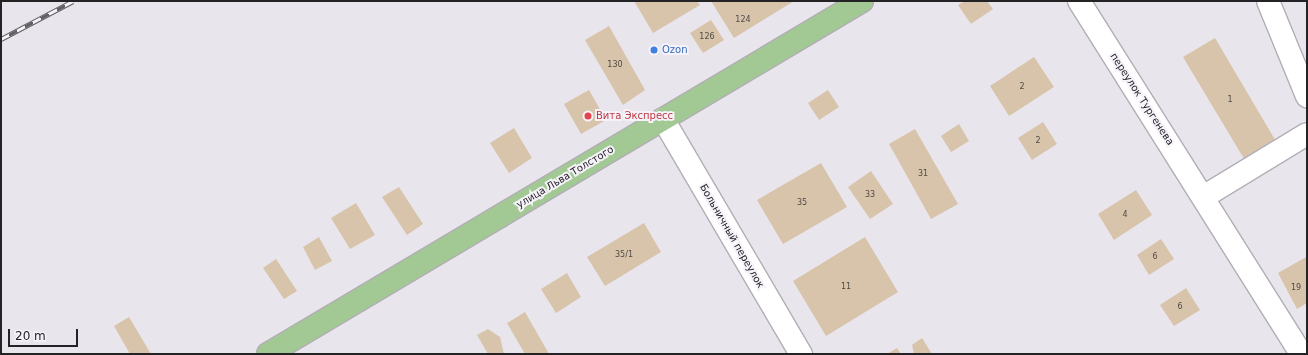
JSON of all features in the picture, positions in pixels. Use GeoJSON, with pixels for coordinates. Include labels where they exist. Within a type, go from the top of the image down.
{"type":"FeatureCollection","features":[{"type":"Feature","properties":{"kind":"main road","name":"улица Льва Толстого"},"geometry":{"type":"LineString","coordinates":[[268,354],[862,1]]}},
{"type":"Feature","properties":{"kind":"street","name":"переулок Тургенева"},"geometry":{"type":"LineString","coordinates":[[1080,1],[1302,351]]}},
{"type":"Feature","properties":{"kind":"street"},"geometry":{"type":"LineString","coordinates":[[1268,1],[1307,96]]}},
{"type":"Feature","properties":{"kind":"street","name":"Больничный переулок"},"geometry":{"type":"LineString","coordinates":[[662,119],[801,354]]}},
{"type":"Feature","properties":{"kind":"street"},"geometry":{"type":"LineString","coordinates":[[1205,196],[1307,134]]}},
{"type":"Feature","properties":{"kind":"building"},"geometry":{"type":"Polygon","coordinates":[[[634,1],[697,1],[700,5],[653,33],[634,1]]]}},
{"type":"Feature","properties":{"kind":"building"},"geometry":{"type":"Polygon","coordinates":[[[711,1],[794,1],[734,38],[711,1]]]}},
{"type":"Feature","properties":{"kind":"building"},"geometry":{"type":"Polygon","coordinates":[[[965,1],[987,1],[993,9],[971,24],[958,5],[965,1]]]}},
{"type":"Feature","properties":{"kind":"building"},"geometry":{"type":"Polygon","coordinates":[[[711,20],[724,40],[703,53],[690,33],[711,20]]]}},
{"type":"Feature","properties":{"kind":"building"},"geometry":{"type":"Polygon","coordinates":[[[609,26],[645,90],[623,105],[585,40],[609,26]]]}},
{"type":"Feature","properties":{"kind":"building"},"geometry":{"type":"Polygon","coordinates":[[[1215,38],[1277,143],[1246,162],[1183,57],[1215,38]]]}},
{"type":"Feature","properties":{"kind":"building"},"geometry":{"type":"Polygon","coordinates":[[[1034,57],[1054,87],[1009,116],[990,86],[1034,57]]]}},
{"type":"Feature","properties":{"kind":"building"},"geometry":{"type":"Polygon","coordinates":[[[589,90],[606,120],[581,134],[564,104],[589,90]]]}},
{"type":"Feature","properties":{"kind":"building"},"geometry":{"type":"Polygon","coordinates":[[[828,90],[839,107],[819,120],[808,103],[828,90]]]}},
{"type":"Feature","properties":{"kind":"building"},"geometry":{"type":"Polygon","coordinates":[[[1043,122],[1057,144],[1032,160],[1018,138],[1043,122]]]}},
{"type":"Feature","properties":{"kind":"building"},"geometry":{"type":"Polygon","coordinates":[[[959,124],[969,141],[951,152],[941,136],[959,124]]]}},
{"type":"Feature","properties":{"kind":"building"},"geometry":{"type":"Polygon","coordinates":[[[514,128],[532,158],[509,173],[490,143],[514,128]]]}},
{"type":"Feature","properties":{"kind":"building"},"geometry":{"type":"Polygon","coordinates":[[[915,129],[958,204],[931,219],[889,144],[915,129]]]}},
{"type":"Feature","properties":{"kind":"building"},"geometry":{"type":"Polygon","coordinates":[[[821,163],[847,207],[783,244],[757,200],[821,163]]]}},
{"type":"Feature","properties":{"kind":"building"},"geometry":{"type":"Polygon","coordinates":[[[871,171],[893,204],[870,219],[848,187],[871,171]]]}},
{"type":"Feature","properties":{"kind":"building"},"geometry":{"type":"Polygon","coordinates":[[[399,187],[423,224],[407,235],[382,197],[399,187]]]}},
{"type":"Feature","properties":{"kind":"building"},"geometry":{"type":"Polygon","coordinates":[[[1136,190],[1152,215],[1114,240],[1098,214],[1136,190]]]}},
{"type":"Feature","properties":{"kind":"building"},"geometry":{"type":"Polygon","coordinates":[[[356,203],[375,235],[350,249],[331,218],[356,203]]]}},
{"type":"Feature","properties":{"kind":"building"},"geometry":{"type":"Polygon","coordinates":[[[644,223],[661,252],[605,286],[587,257],[644,223]]]}},
{"type":"Feature","properties":{"kind":"building"},"geometry":{"type":"Polygon","coordinates":[[[319,237],[332,261],[315,270],[303,247],[319,237]]]}},
{"type":"Feature","properties":{"kind":"building"},"geometry":{"type":"Polygon","coordinates":[[[865,237],[898,292],[826,336],[793,281],[865,237]]]}},
{"type":"Feature","properties":{"kind":"building"},"geometry":{"type":"Polygon","coordinates":[[[1161,239],[1174,259],[1149,275],[1137,255],[1161,239]]]}},
{"type":"Feature","properties":{"kind":"building"},"geometry":{"type":"Polygon","coordinates":[[[1306,257],[1307,303],[1297,309],[1278,273],[1306,257]]]}},
{"type":"Feature","properties":{"kind":"building"},"geometry":{"type":"Polygon","coordinates":[[[276,259],[297,291],[284,299],[263,268],[276,259]]]}},
{"type":"Feature","properties":{"kind":"building"},"geometry":{"type":"Polygon","coordinates":[[[567,273],[581,297],[556,313],[541,289],[567,273]]]}},
{"type":"Feature","properties":{"kind":"building"},"geometry":{"type":"Polygon","coordinates":[[[1186,288],[1200,310],[1174,326],[1160,305],[1186,288]]]}},
{"type":"Feature","properties":{"kind":"building"},"geometry":{"type":"Polygon","coordinates":[[[525,312],[549,354],[525,354],[507,323],[525,312]]]}},
{"type":"Feature","properties":{"kind":"building"},"geometry":{"type":"Polygon","coordinates":[[[129,317],[151,354],[130,354],[114,326],[129,317]]]}},
{"type":"Feature","properties":{"kind":"building"},"geometry":{"type":"Polygon","coordinates":[[[488,329],[500,337],[504,354],[488,354],[477,335],[488,329]]]}},
{"type":"Feature","properties":{"kind":"building"},"geometry":{"type":"Polygon","coordinates":[[[922,338],[932,354],[914,354],[912,345],[922,338]]]}},
{"type":"Feature","properties":{"kind":"building"},"geometry":{"type":"Polygon","coordinates":[[[897,348],[901,354],[887,354],[897,348]]]}},
{"type":"Feature","properties":{"kind":"railway"},"geometry":{"type":"LineString","coordinates":[[1,39],[73,1]]}},
{"type":"Feature","properties":{"kind":"place","name":"Ozon"},"geometry":{"type":"Point","coordinates":[654,50]}},
{"type":"Feature","properties":{"kind":"place","name":"Вита Экспресс"},"geometry":{"type":"Point","coordinates":[588,116]}}]}
